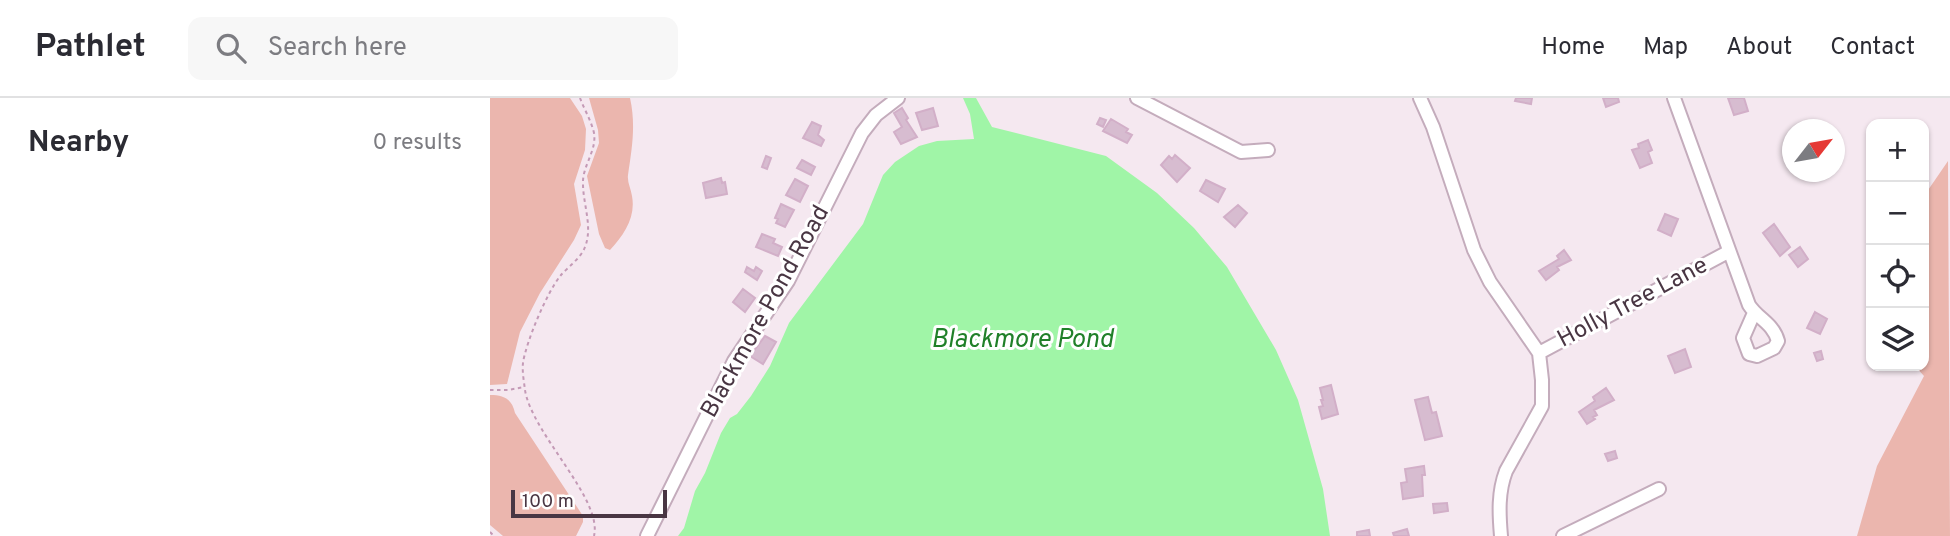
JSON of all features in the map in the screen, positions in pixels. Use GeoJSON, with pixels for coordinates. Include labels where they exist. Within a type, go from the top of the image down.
{"type":"FeatureCollection","features":[{"type":"Feature","properties":{"kind":"street","name":"Blackmore Pond Road"},"geometry":{"type":"LineString","coordinates":[[647,536],[734,361],[788,281],[862,133],[876,115],[898,98]]}},
{"type":"Feature","properties":{"kind":"street"},"geometry":{"type":"LineString","coordinates":[[1137,98],[1241,152],[1268,149]]}},
{"type":"Feature","properties":{"kind":"street"},"geometry":{"type":"LineString","coordinates":[[1420,98],[1433,127],[1474,250],[1490,282],[1539,354],[1542,406],[1502,482],[1499,507],[1501,536]]}},
{"type":"Feature","properties":{"kind":"street","name":"Holly Tree Lane"},"geometry":{"type":"LineString","coordinates":[[1674,98],[1706,182],[1728,252],[1754,313]]}},
{"type":"Feature","properties":{"kind":"street","name":"Holly Tree Lane"},"geometry":{"type":"LineString","coordinates":[[1539,354],[1728,252]]}},
{"type":"Feature","properties":{"kind":"street"},"geometry":{"type":"LineString","coordinates":[[1563,536],[1659,489]]}},
{"type":"Feature","properties":{"kind":"path"},"geometry":{"type":"LineString","coordinates":[[580,98],[594,135],[593,151],[582,182],[586,205],[585,247],[559,278],[535,327],[522,364],[525,386],[540,430],[579,487],[593,513],[594,536]]}},
{"type":"Feature","properties":{"kind":"path"},"geometry":{"type":"LineString","coordinates":[[490,390],[525,386]]}},
{"type":"Feature","properties":{"kind":"path"},"geometry":{"type":"LineString","coordinates":[[490,532],[494,536]]}},
{"type":"Feature","properties":{"kind":"shaded area"},"geometry":{"type":"Polygon","coordinates":[[[490,98],[570,98],[582,116],[586,129],[585,150],[574,184],[581,225],[520,332],[507,384],[490,385],[490,98]]]}},
{"type":"Feature","properties":{"kind":"shaded area"},"geometry":{"type":"Polygon","coordinates":[[[589,98],[630,98],[632,108],[633,136],[628,178],[632,211],[624,232],[610,250],[605,248],[599,234],[587,176],[599,143],[589,98]]]}},
{"type":"Feature","properties":{"kind":"shaded area"},"geometry":{"type":"Polygon","coordinates":[[[1948,161],[1950,536],[1857,536],[1877,466],[1924,376],[1920,371],[1929,371],[1929,189],[1948,161]]]}},
{"type":"Feature","properties":{"kind":"shaded area"},"geometry":{"type":"Polygon","coordinates":[[[490,395],[509,401],[583,516],[576,536],[503,536],[490,525],[490,395]]]}},
{"type":"Feature","properties":{"kind":"water","name":"Blackmore Pond"},"geometry":{"type":"Polygon","coordinates":[[[963,98],[976,98],[992,127],[1106,156],[1157,193],[1194,228],[1227,267],[1276,350],[1298,400],[1323,489],[1330,536],[678,536],[684,528],[695,491],[721,433],[730,418],[737,414],[751,396],[770,366],[789,323],[863,224],[883,175],[895,162],[919,146],[937,141],[974,139],[970,114],[963,98]]]}},
{"type":"Feature","properties":{"kind":"building"},"geometry":{"type":"Polygon","coordinates":[[[1516,98],[1532,98],[1531,104],[1515,101],[1516,98]]]}},
{"type":"Feature","properties":{"kind":"building"},"geometry":{"type":"Polygon","coordinates":[[[1603,98],[1618,98],[1619,102],[1606,107],[1603,98]]]}},
{"type":"Feature","properties":{"kind":"building"},"geometry":{"type":"Polygon","coordinates":[[[1728,98],[1744,98],[1748,111],[1734,115],[1728,98]]]}},
{"type":"Feature","properties":{"kind":"building"},"geometry":{"type":"Polygon","coordinates":[[[902,108],[917,137],[901,144],[894,132],[902,127],[894,113],[902,108]]]}},
{"type":"Feature","properties":{"kind":"building"},"geometry":{"type":"Polygon","coordinates":[[[933,108],[938,126],[922,130],[916,113],[933,108]]]}},
{"type":"Feature","properties":{"kind":"building"},"geometry":{"type":"Polygon","coordinates":[[[1100,118],[1106,120],[1103,127],[1097,124],[1100,118]]]}},
{"type":"Feature","properties":{"kind":"building"},"geometry":{"type":"Polygon","coordinates":[[[1111,119],[1128,129],[1126,132],[1132,135],[1127,143],[1103,131],[1111,119]]]}},
{"type":"Feature","properties":{"kind":"building"},"geometry":{"type":"Polygon","coordinates":[[[812,122],[821,126],[818,135],[824,140],[821,146],[803,138],[812,122]]]}},
{"type":"Feature","properties":{"kind":"building"},"geometry":{"type":"Polygon","coordinates":[[[1648,140],[1652,150],[1648,152],[1652,163],[1640,168],[1632,150],[1648,140]]]}},
{"type":"Feature","properties":{"kind":"building"},"geometry":{"type":"Polygon","coordinates":[[[1175,155],[1190,168],[1177,182],[1161,165],[1169,156],[1172,159],[1175,155]]]}},
{"type":"Feature","properties":{"kind":"building"},"geometry":{"type":"Polygon","coordinates":[[[766,156],[771,158],[767,169],[762,167],[766,156]]]}},
{"type":"Feature","properties":{"kind":"building"},"geometry":{"type":"Polygon","coordinates":[[[802,160],[815,167],[811,175],[797,168],[802,160]]]}},
{"type":"Feature","properties":{"kind":"building"},"geometry":{"type":"Polygon","coordinates":[[[721,178],[722,183],[725,182],[727,194],[706,198],[703,183],[721,178]]]}},
{"type":"Feature","properties":{"kind":"building"},"geometry":{"type":"Polygon","coordinates":[[[795,179],[808,186],[800,202],[786,195],[795,179]]]}},
{"type":"Feature","properties":{"kind":"building"},"geometry":{"type":"Polygon","coordinates":[[[1206,180],[1225,189],[1218,202],[1200,191],[1206,180]]]}},
{"type":"Feature","properties":{"kind":"building"},"geometry":{"type":"Polygon","coordinates":[[[781,204],[794,210],[785,227],[776,223],[778,219],[775,218],[781,204]]]}},
{"type":"Feature","properties":{"kind":"building"},"geometry":{"type":"Polygon","coordinates":[[[1238,205],[1247,213],[1235,227],[1224,217],[1238,205]]]}},
{"type":"Feature","properties":{"kind":"building"},"geometry":{"type":"Polygon","coordinates":[[[1665,214],[1678,219],[1671,236],[1658,230],[1665,214]]]}},
{"type":"Feature","properties":{"kind":"building"},"geometry":{"type":"Polygon","coordinates":[[[1774,224],[1790,247],[1780,256],[1763,233],[1774,224]]]}},
{"type":"Feature","properties":{"kind":"building"},"geometry":{"type":"Polygon","coordinates":[[[762,234],[775,239],[773,243],[782,247],[778,256],[756,247],[762,234]]]}},
{"type":"Feature","properties":{"kind":"building"},"geometry":{"type":"Polygon","coordinates":[[[1800,247],[1808,259],[1798,267],[1789,255],[1800,247]]]}},
{"type":"Feature","properties":{"kind":"building"},"geometry":{"type":"Polygon","coordinates":[[[1564,250],[1571,260],[1557,267],[1559,270],[1546,280],[1539,271],[1559,259],[1557,256],[1564,250]]]}},
{"type":"Feature","properties":{"kind":"building"},"geometry":{"type":"Polygon","coordinates":[[[747,267],[754,271],[756,267],[762,271],[757,280],[745,272],[747,267]]]}},
{"type":"Feature","properties":{"kind":"building"},"geometry":{"type":"Polygon","coordinates":[[[743,289],[755,298],[745,312],[733,302],[743,289]]]}},
{"type":"Feature","properties":{"kind":"building"},"geometry":{"type":"Polygon","coordinates":[[[1815,312],[1827,319],[1820,334],[1807,328],[1815,312]]]}},
{"type":"Feature","properties":{"kind":"building"},"geometry":{"type":"Polygon","coordinates":[[[765,336],[776,342],[763,364],[750,356],[765,336]]]}},
{"type":"Feature","properties":{"kind":"building"},"geometry":{"type":"Polygon","coordinates":[[[1685,349],[1691,367],[1675,373],[1668,356],[1685,349]]]}},
{"type":"Feature","properties":{"kind":"building"},"geometry":{"type":"Polygon","coordinates":[[[1821,351],[1823,359],[1817,361],[1814,353],[1821,351]]]}},
{"type":"Feature","properties":{"kind":"building"},"geometry":{"type":"Polygon","coordinates":[[[1331,385],[1338,414],[1322,419],[1319,407],[1323,406],[1323,400],[1320,388],[1331,385]]]}},
{"type":"Feature","properties":{"kind":"building"},"geometry":{"type":"Polygon","coordinates":[[[1606,388],[1614,400],[1594,410],[1597,415],[1593,417],[1595,419],[1587,424],[1579,412],[1595,401],[1593,397],[1606,388]]]}},
{"type":"Feature","properties":{"kind":"building"},"geometry":{"type":"Polygon","coordinates":[[[1428,397],[1432,413],[1436,412],[1442,436],[1425,440],[1415,400],[1428,397]]]}},
{"type":"Feature","properties":{"kind":"building"},"geometry":{"type":"Polygon","coordinates":[[[1615,451],[1617,458],[1608,461],[1605,454],[1615,451]]]}},
{"type":"Feature","properties":{"kind":"building"},"geometry":{"type":"Polygon","coordinates":[[[1424,466],[1423,496],[1403,499],[1401,483],[1407,482],[1405,469],[1424,466]]]}},
{"type":"Feature","properties":{"kind":"building"},"geometry":{"type":"Polygon","coordinates":[[[1447,503],[1448,511],[1434,513],[1433,504],[1447,503]]]}},
{"type":"Feature","properties":{"kind":"building"},"geometry":{"type":"Polygon","coordinates":[[[1407,529],[1409,536],[1394,536],[1393,533],[1407,529]]]}},
{"type":"Feature","properties":{"kind":"building"},"geometry":{"type":"Polygon","coordinates":[[[1369,530],[1370,536],[1357,536],[1357,532],[1369,530]]]}}]}
